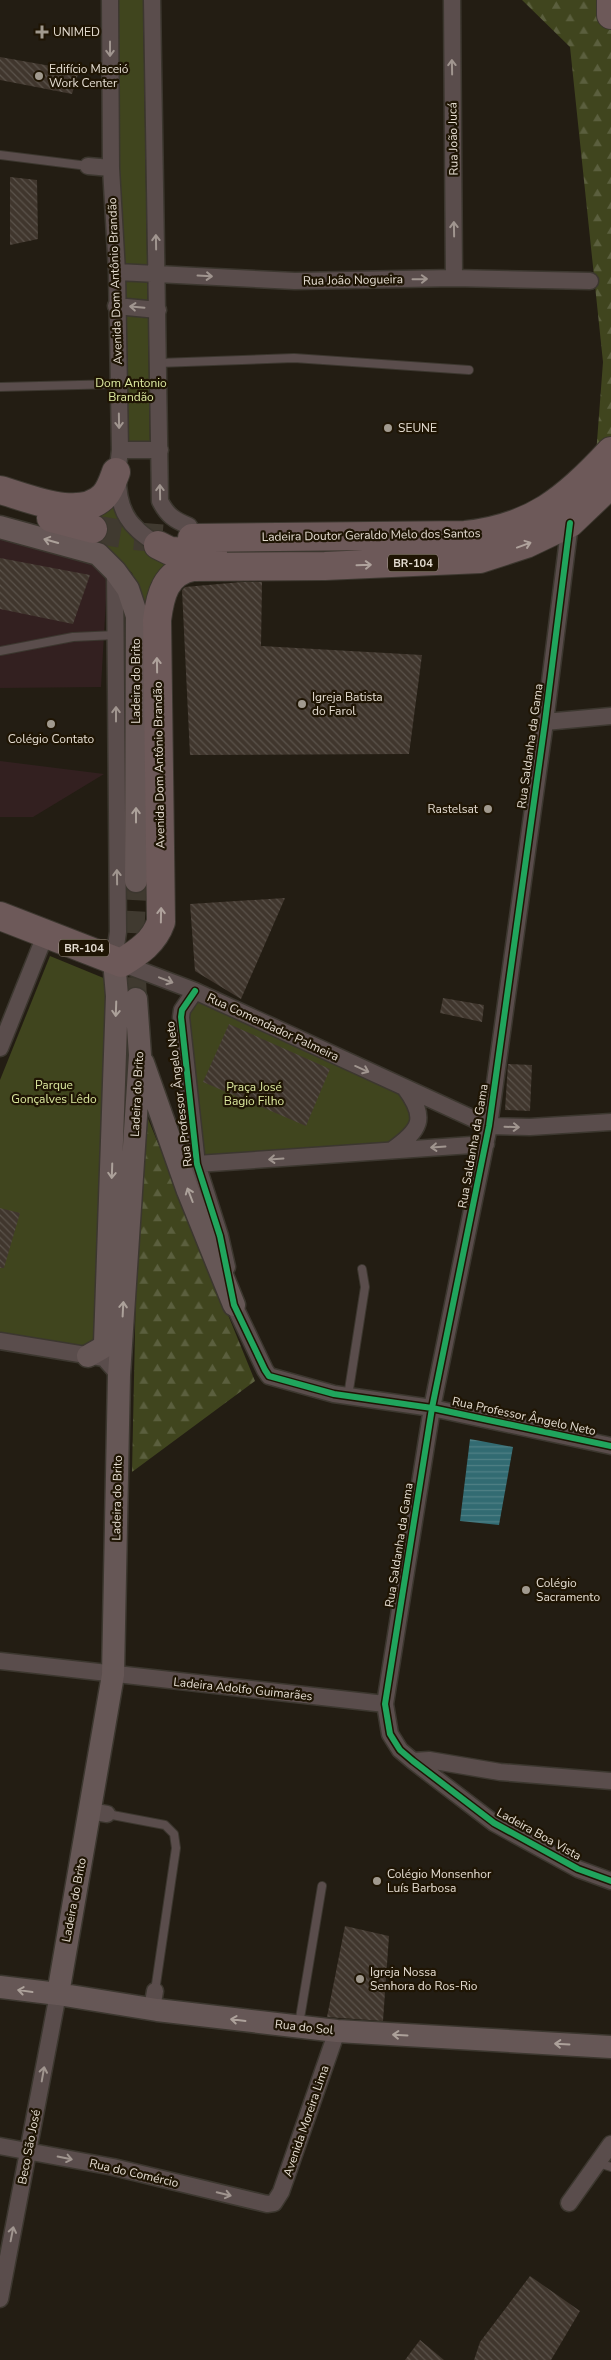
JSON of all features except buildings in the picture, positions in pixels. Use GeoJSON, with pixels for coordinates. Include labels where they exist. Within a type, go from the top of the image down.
{"type":"FeatureCollection","features":[{"type":"Feature","properties":{"kind":"highway"},"geometry":{"type":"LineString","coordinates":[[611,0],[611,15]]}},
{"type":"Feature","properties":{"kind":"highway"},"geometry":{"type":"LineString","coordinates":[[190,532],[258,527],[481,518],[507,515],[557,490],[611,447]]}},
{"type":"Feature","properties":{"kind":"highway","name":"Ladeira Doutor Geraldo Melo dos Santos"},"geometry":{"type":"LineString","coordinates":[[190,532],[465,535],[493,532],[526,520],[559,502],[611,451]]}},
{"type":"Feature","properties":{"kind":"highway"},"geometry":{"type":"LineString","coordinates":[[0,490],[57,506],[78,509],[90,506],[105,495],[118,461]]}},
{"type":"Feature","properties":{"kind":"highway","name":"Ladeira Doutor Geraldo Melo dos Santos"},"geometry":{"type":"LineString","coordinates":[[193,567],[325,566],[480,559],[526,544],[570,523],[611,484]]}},
{"type":"Feature","properties":{"kind":"highway"},"geometry":{"type":"LineString","coordinates":[[0,505],[95,541]]}},
{"type":"Feature","properties":{"kind":"highway"},"geometry":{"type":"LineString","coordinates":[[158,545],[170,551],[191,553],[294,554],[325,566]]}},
{"type":"Feature","properties":{"kind":"highway","name":"Avenida Dom Antônio Brandão"},"geometry":{"type":"LineString","coordinates":[[118,962],[151,942],[161,922],[157,620],[165,586],[173,575],[184,568],[193,567]]}},
{"type":"Feature","properties":{"kind":"highway","name":"Rua Comendador Palmeira"},"geometry":{"type":"LineString","coordinates":[[0,916],[118,962]]}},
{"type":"Feature","properties":{"kind":"main road"},"geometry":{"type":"LineString","coordinates":[[0,527],[95,541]]}},
{"type":"Feature","properties":{"kind":"main road","name":"Ladeira do Brito"},"geometry":{"type":"LineString","coordinates":[[95,541],[128,589],[137,616],[136,881]]}},
{"type":"Feature","properties":{"kind":"main road","name":"Ladeira do Brito"},"geometry":{"type":"LineString","coordinates":[[58,1994],[99,1812],[120,1375],[104,1354],[102,1348],[105,1343],[118,962]]}},
{"type":"Feature","properties":{"kind":"main road","name":"Ladeira do Brito"},"geometry":{"type":"LineString","coordinates":[[104,1354],[140,1055],[136,999]]}},
{"type":"Feature","properties":{"kind":"main road"},"geometry":{"type":"LineString","coordinates":[[140,1055],[188,1191],[234,1305]]}},
{"type":"Feature","properties":{"kind":"main road","name":"Rua do Sol"},"geometry":{"type":"LineString","coordinates":[[0,1987],[58,1994],[154,2000],[298,2027],[337,2031],[611,2047]]}},
{"type":"Feature","properties":{"kind":"street","name":"Avenida Dom Antônio Brandão"},"geometry":{"type":"LineString","coordinates":[[110,0],[111,168],[117,272],[120,502],[134,527],[158,545]]}},
{"type":"Feature","properties":{"kind":"street"},"geometry":{"type":"LineString","coordinates":[[152,0],[160,501],[166,513],[190,532]]}},
{"type":"Feature","properties":{"kind":"street","name":"Rua João Jucá"},"geometry":{"type":"LineString","coordinates":[[452,0],[454,278]]}},
{"type":"Feature","properties":{"kind":"street"},"geometry":{"type":"LineString","coordinates":[[88,166],[111,168]]}},
{"type":"Feature","properties":{"kind":"street","name":"Rua João Nogueira"},"geometry":{"type":"LineString","coordinates":[[117,272],[295,281],[454,278],[590,281]]}},
{"type":"Feature","properties":{"kind":"street"},"geometry":{"type":"LineString","coordinates":[[116,306],[158,310]]}},
{"type":"Feature","properties":{"kind":"street"},"geometry":{"type":"LineString","coordinates":[[118,461],[160,450]]}},
{"type":"Feature","properties":{"kind":"street","name":"Rua Saldanha da Gama"},"geometry":{"type":"LineString","coordinates":[[413,1761],[400,1750],[390,1734],[386,1704],[432,1408],[489,1126],[546,722],[570,523]]}},
{"type":"Feature","properties":{"kind":"street"},"geometry":{"type":"LineString","coordinates":[[115,571],[118,962]]}},
{"type":"Feature","properties":{"kind":"street"},"geometry":{"type":"LineString","coordinates":[[546,722],[611,716]]}},
{"type":"Feature","properties":{"kind":"street"},"geometry":{"type":"LineString","coordinates":[[0,1048],[46,933]]}},
{"type":"Feature","properties":{"kind":"street","name":"Rua Comendador Palmeira"},"geometry":{"type":"LineString","coordinates":[[118,962],[195,991],[489,1126],[530,1127],[611,1122]]}},
{"type":"Feature","properties":{"kind":"street","name":"Rua Professor Ângelo Neto"},"geometry":{"type":"LineString","coordinates":[[195,991],[182,1010],[181,1017],[197,1164],[220,1236],[234,1305],[265,1370],[270,1376],[282,1381],[348,1396],[432,1408],[611,1446]]}},
{"type":"Feature","properties":{"kind":"street"},"geometry":{"type":"LineString","coordinates":[[392,1150],[411,1136],[417,1128],[418,1110],[405,1088]]}},
{"type":"Feature","properties":{"kind":"street"},"geometry":{"type":"LineString","coordinates":[[197,1164],[486,1144]]}},
{"type":"Feature","properties":{"kind":"street"},"geometry":{"type":"LineString","coordinates":[[0,1341],[104,1354]]}},
{"type":"Feature","properties":{"kind":"street","name":"Ladeira Adolfo Guimarães"},"geometry":{"type":"LineString","coordinates":[[0,1661],[386,1704]]}},
{"type":"Feature","properties":{"kind":"street"},"geometry":{"type":"LineString","coordinates":[[413,1761],[429,1760],[500,1772],[611,1781]]}},
{"type":"Feature","properties":{"kind":"street","name":"Ladeira Boa Vista"},"geometry":{"type":"LineString","coordinates":[[413,1761],[494,1823],[578,1869],[611,1881]]}},
{"type":"Feature","properties":{"kind":"street","name":"Beco São José"},"geometry":{"type":"LineString","coordinates":[[0,2299],[58,1994]]}},
{"type":"Feature","properties":{"kind":"street","name":"Avenida Moreira Lima"},"geometry":{"type":"LineString","coordinates":[[267,2204],[274,2202],[281,2192],[337,2031]]}},
{"type":"Feature","properties":{"kind":"street"},"geometry":{"type":"LineString","coordinates":[[569,2203],[604,2165],[611,2144]]}},
{"type":"Feature","properties":{"kind":"street","name":"Rua do Comércio"},"geometry":{"type":"LineString","coordinates":[[0,2146],[113,2167],[267,2204]]}},
{"type":"Feature","properties":{"kind":"lane"},"geometry":{"type":"LineString","coordinates":[[0,155],[88,166]]}},
{"type":"Feature","properties":{"kind":"lane"},"geometry":{"type":"LineString","coordinates":[[158,363],[294,358],[469,370]]}},
{"type":"Feature","properties":{"kind":"lane"},"geometry":{"type":"LineString","coordinates":[[0,387],[118,384]]}},
{"type":"Feature","properties":{"kind":"lane"},"geometry":{"type":"LineString","coordinates":[[0,651],[72,637],[116,635]]}},
{"type":"Feature","properties":{"kind":"lane"},"geometry":{"type":"LineString","coordinates":[[348,1396],[365,1287],[362,1269]]}},
{"type":"Feature","properties":{"kind":"lane"},"geometry":{"type":"LineString","coordinates":[[99,1812],[165,1825],[174,1834],[176,1848],[154,2000]]}},
{"type":"Feature","properties":{"kind":"lane"},"geometry":{"type":"LineString","coordinates":[[298,2027],[322,1886]]}},
{"type":"Feature","properties":{"kind":"shaded area"},"geometry":{"type":"Polygon","coordinates":[[[0,527],[108,565],[101,687],[0,688],[0,527]]]}},
{"type":"Feature","properties":{"kind":"shaded area"},"geometry":{"type":"Polygon","coordinates":[[[0,761],[104,774],[33,817],[0,817],[0,761]]]}},
{"type":"Feature","properties":{"kind":"green space","name":"Dom Antonio Brandão"},"geometry":{"type":"Polygon","coordinates":[[[107,0],[143,0],[150,447],[113,442],[107,0]]]}},
{"type":"Feature","properties":{"kind":"green space"},"geometry":{"type":"Polygon","coordinates":[[[522,0],[611,0],[611,451],[595,468],[603,362],[570,47],[522,0]]]}},
{"type":"Feature","properties":{"kind":"green space"},"geometry":{"type":"Polygon","coordinates":[[[115,491],[132,532],[182,561],[146,611],[132,573],[120,561],[87,537],[92,515],[115,491]]]}},
{"type":"Feature","properties":{"kind":"green space","name":"Parque Gonçalves Lêdo"},"geometry":{"type":"Polygon","coordinates":[[[50,956],[106,979],[113,999],[103,1345],[89,1358],[0,1340],[0,1080],[50,956]]]}},
{"type":"Feature","properties":{"kind":"green space","name":"Praça José Bagio Filho"},"geometry":{"type":"Polygon","coordinates":[[[196,999],[392,1084],[413,1114],[413,1127],[393,1142],[342,1153],[199,1160],[182,1014],[196,999]]]}},
{"type":"Feature","properties":{"kind":"green space"},"geometry":{"type":"Polygon","coordinates":[[[140,1099],[255,1381],[132,1472],[140,1099]]]}},
{"type":"Feature","properties":{"kind":"water"},"geometry":{"type":"Polygon","coordinates":[[[470,1439],[513,1447],[499,1525],[460,1521],[470,1439]]]}},
{"type":"Feature","properties":{"kind":"tunnel"},"geometry":{"type":"LineString","coordinates":[[93,529],[133,536],[168,539]]}},
{"type":"Feature","properties":{"kind":"tunnel"},"geometry":{"type":"LineString","coordinates":[[136,881],[133,937],[136,999]]}},
{"type":"Feature","properties":{"kind":"cycle path"},"geometry":{"type":"LineString","coordinates":[[570,523],[545,722],[489,1126],[432,1408],[385,1704],[390,1734],[400,1750],[413,1761],[494,1823],[578,1869],[611,1881]]}},
{"type":"Feature","properties":{"kind":"cycle path"},"geometry":{"type":"LineString","coordinates":[[195,991],[182,1010],[181,1017],[197,1164],[220,1236],[234,1305],[269,1376],[334,1394],[432,1408],[611,1446]]}},
{"type":"Feature","properties":{"kind":"place","name":"UNIMED"},"geometry":{"type":"Point","coordinates":[42,32]}},
{"type":"Feature","properties":{"kind":"place","name":"Edifício Maceió Work Center"},"geometry":{"type":"Point","coordinates":[39,76]}},
{"type":"Feature","properties":{"kind":"place","name":"SEUNE"},"geometry":{"type":"Point","coordinates":[388,428]}},
{"type":"Feature","properties":{"kind":"place","name":"Igreja Batista do Farol"},"geometry":{"type":"Point","coordinates":[302,704]}},
{"type":"Feature","properties":{"kind":"place","name":"Colégio Contato"},"geometry":{"type":"Point","coordinates":[51,724]}},
{"type":"Feature","properties":{"kind":"place","name":"Rastelsat"},"geometry":{"type":"Point","coordinates":[488,809]}},
{"type":"Feature","properties":{"kind":"place","name":"Colégio Sacramento"},"geometry":{"type":"Point","coordinates":[526,1590]}},
{"type":"Feature","properties":{"kind":"place","name":"Colégio Monsenhor Luís Barbosa"},"geometry":{"type":"Point","coordinates":[377,1881]}},
{"type":"Feature","properties":{"kind":"place","name":"Igreja Nossa Senhora do Ros-Rio"},"geometry":{"type":"Point","coordinates":[360,1979]}}]}
